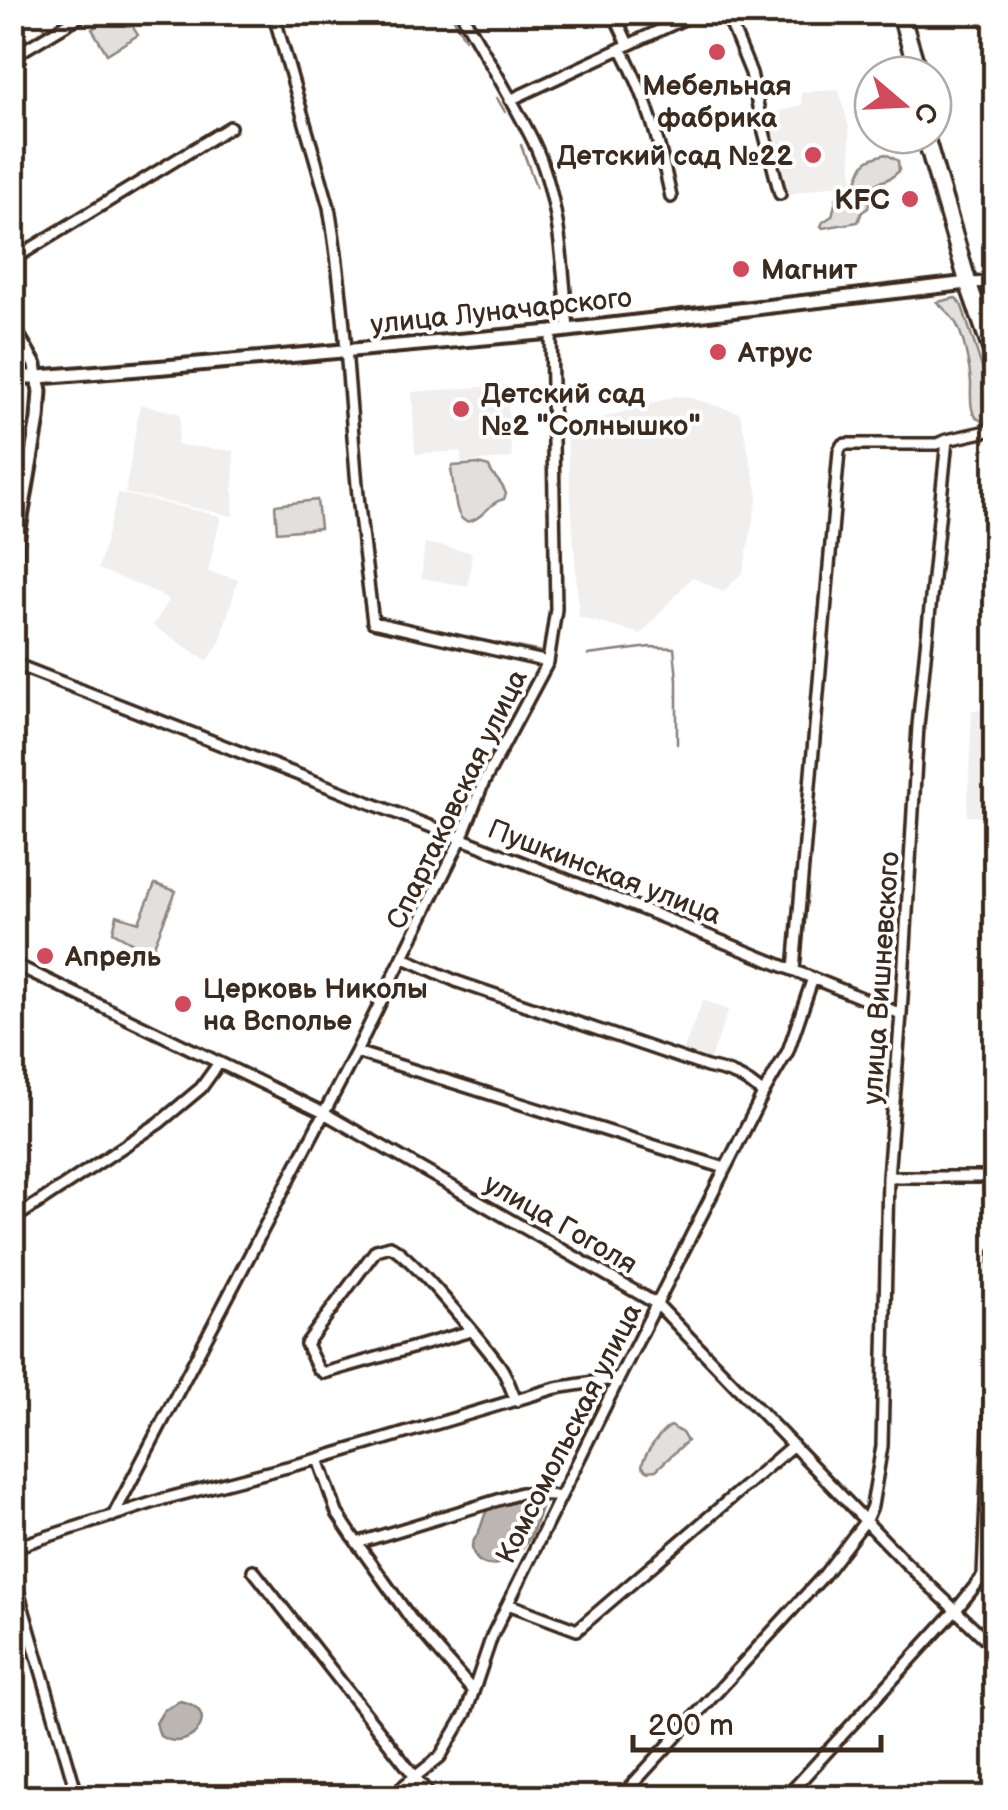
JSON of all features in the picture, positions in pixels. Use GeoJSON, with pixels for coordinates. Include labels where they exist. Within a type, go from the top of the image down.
{"type":"FeatureCollection","features":[{"type":"Feature","properties":{"kind":"highway"},"geometry":{"type":"LineString","coordinates":[[891,12],[903,55]]}},
{"type":"Feature","properties":{"kind":"highway"},"geometry":{"type":"LineString","coordinates":[[900,12],[912,55]]}},
{"type":"Feature","properties":{"kind":"highway"},"geometry":{"type":"LineString","coordinates":[[931,155],[996,363]]}},
{"type":"Feature","properties":{"kind":"highway"},"geometry":{"type":"LineString","coordinates":[[940,155],[972,283],[996,338]]}},
{"type":"Feature","properties":{"kind":"street"},"geometry":{"type":"LineString","coordinates":[[12,57],[87,12]]}},
{"type":"Feature","properties":{"kind":"street"},"geometry":{"type":"LineString","coordinates":[[273,12],[329,207],[341,288],[373,622],[548,662]]}},
{"type":"Feature","properties":{"kind":"street"},"geometry":{"type":"LineString","coordinates":[[461,12],[534,142],[556,218],[568,330]]}},
{"type":"Feature","properties":{"kind":"street"},"geometry":{"type":"LineString","coordinates":[[613,12],[650,111],[670,197]]}},
{"type":"Feature","properties":{"kind":"street"},"geometry":{"type":"LineString","coordinates":[[510,100],[700,12]]}},
{"type":"Feature","properties":{"kind":"street"},"geometry":{"type":"LineString","coordinates":[[726,12],[751,73],[780,194]]}},
{"type":"Feature","properties":{"kind":"street"},"geometry":{"type":"LineString","coordinates":[[12,260],[230,127]]}},
{"type":"Feature","properties":{"kind":"street"},"geometry":{"type":"LineString","coordinates":[[972,283],[996,282]]}},
{"type":"Feature","properties":{"kind":"street","name":"улица Луначарского"},"geometry":{"type":"LineString","coordinates":[[12,377],[551,332],[972,283]]}},
{"type":"Feature","properties":{"kind":"street"},"geometry":{"type":"LineString","coordinates":[[12,326],[35,365],[40,391],[12,570]]}},
{"type":"Feature","properties":{"kind":"street","name":"Спартаковская улица"},"geometry":{"type":"LineString","coordinates":[[114,1516],[404,958],[483,784],[548,662],[556,609],[551,332]]}},
{"type":"Feature","properties":{"kind":"street"},"geometry":{"type":"LineString","coordinates":[[794,970],[838,451],[846,444],[937,444],[996,429]]}},
{"type":"Feature","properties":{"kind":"street","name":"улица Вишневского"},"geometry":{"type":"LineString","coordinates":[[866,1520],[882,1446],[888,1177],[918,726],[946,440]]}},
{"type":"Feature","properties":{"kind":"street","name":"Пушкинская улица"},"geometry":{"type":"LineString","coordinates":[[12,663],[901,1014]]}},
{"type":"Feature","properties":{"kind":"street"},"geometry":{"type":"LineString","coordinates":[[404,958],[458,982],[734,1073],[748,1079],[763,1094]]}},
{"type":"Feature","properties":{"kind":"street","name":"улица Гоголя"},"geometry":{"type":"LineString","coordinates":[[12,963],[324,1113],[657,1304],[905,1562],[996,1649]]}},
{"type":"Feature","properties":{"kind":"street","name":"Комсомольская улица"},"geometry":{"type":"LineString","coordinates":[[388,1798],[440,1757],[466,1713],[492,1636],[725,1168],[788,1051],[813,978]]}},
{"type":"Feature","properties":{"kind":"street"},"geometry":{"type":"LineString","coordinates":[[356,1052],[725,1168]]}},
{"type":"Feature","properties":{"kind":"street"},"geometry":{"type":"LineString","coordinates":[[12,1220],[160,1123],[201,1088],[219,1063]]}},
{"type":"Feature","properties":{"kind":"street"},"geometry":{"type":"LineString","coordinates":[[888,1177],[996,1176]]}},
{"type":"Feature","properties":{"kind":"street"},"geometry":{"type":"LineString","coordinates":[[471,1331],[324,1373],[306,1344],[376,1250],[390,1246],[402,1252],[471,1331],[502,1368],[516,1401]]}},
{"type":"Feature","properties":{"kind":"street"},"geometry":{"type":"LineString","coordinates":[[983,1576],[996,1252]]}},
{"type":"Feature","properties":{"kind":"street"},"geometry":{"type":"LineString","coordinates":[[12,1548],[172,1497],[583,1382],[619,1378]]}},
{"type":"Feature","properties":{"kind":"street"},"geometry":{"type":"LineString","coordinates":[[508,1604],[577,1630],[793,1445]]}},
{"type":"Feature","properties":{"kind":"street"},"geometry":{"type":"LineString","coordinates":[[318,1459],[338,1513],[357,1544],[411,1619],[473,1692]]}},
{"type":"Feature","properties":{"kind":"street"},"geometry":{"type":"LineString","coordinates":[[357,1544],[521,1493],[560,1497]]}},
{"type":"Feature","properties":{"kind":"street"},"geometry":{"type":"LineString","coordinates":[[620,1798],[824,1574],[866,1520]]}},
{"type":"Feature","properties":{"kind":"street"},"geometry":{"type":"LineString","coordinates":[[785,1798],[996,1562]]}},
{"type":"Feature","properties":{"kind":"street"},"geometry":{"type":"LineString","coordinates":[[12,1570],[78,1798]]}},
{"type":"Feature","properties":{"kind":"street"},"geometry":{"type":"LineString","coordinates":[[253,1570],[427,1792]]}},
{"type":"Feature","properties":{"kind":"shaded area"},"geometry":{"type":"Polygon","coordinates":[[[120,12],[138,35],[107,54],[92,29],[120,12]]]}},
{"type":"Feature","properties":{"kind":"shaded area","name":"Детский сад №22"},"geometry":{"type":"Polygon","coordinates":[[[839,90],[849,128],[853,181],[787,195],[763,116],[802,105],[801,92],[839,90]]]}},
{"type":"Feature","properties":{"kind":"shaded area"},"geometry":{"type":"Polygon","coordinates":[[[888,155],[898,161],[899,171],[876,184],[868,208],[858,222],[823,228],[823,222],[832,216],[839,188],[857,181],[869,159],[888,155]]]}},
{"type":"Feature","properties":{"kind":"shaded area"},"geometry":{"type":"Polygon","coordinates":[[[956,298],[995,407],[995,426],[979,420],[972,411],[962,339],[954,320],[937,302],[956,298]]]}},
{"type":"Feature","properties":{"kind":"shaded area","name":"Детский сад №2 \"Солнышко\""},"geometry":{"type":"Polygon","coordinates":[[[506,385],[512,458],[461,463],[461,451],[415,454],[412,392],[506,385]]]}},
{"type":"Feature","properties":{"kind":"shaded area"},"geometry":{"type":"Polygon","coordinates":[[[676,396],[740,413],[758,495],[743,572],[723,592],[692,577],[641,634],[579,617],[566,429],[676,396]]]}},
{"type":"Feature","properties":{"kind":"shaded area"},"geometry":{"type":"Polygon","coordinates":[[[140,404],[181,414],[177,445],[234,451],[233,516],[125,493],[140,404]]]}},
{"type":"Feature","properties":{"kind":"shaded area"},"geometry":{"type":"Polygon","coordinates":[[[453,466],[489,467],[506,494],[477,518],[463,520],[456,505],[451,470],[453,466]]]}},
{"type":"Feature","properties":{"kind":"shaded area"},"geometry":{"type":"Polygon","coordinates":[[[118,493],[221,516],[208,572],[238,579],[220,642],[208,661],[153,626],[169,600],[98,569],[118,493]]]}},
{"type":"Feature","properties":{"kind":"shaded area"},"geometry":{"type":"Polygon","coordinates":[[[317,500],[320,528],[277,532],[275,505],[317,500]]]}},
{"type":"Feature","properties":{"kind":"shaded area"},"geometry":{"type":"Polygon","coordinates":[[[425,543],[472,552],[468,586],[421,578],[425,543]]]}},
{"type":"Feature","properties":{"kind":"shaded area"},"geometry":{"type":"Polygon","coordinates":[[[972,710],[995,711],[995,817],[967,816],[972,710]]]}},
{"type":"Feature","properties":{"kind":"shaded area"},"geometry":{"type":"Polygon","coordinates":[[[155,884],[176,891],[151,953],[113,932],[117,915],[139,922],[155,884]]]}},
{"type":"Feature","properties":{"kind":"shaded area"},"geometry":{"type":"Polygon","coordinates":[[[703,1000],[729,1010],[709,1063],[682,1053],[703,1000]]]}},
{"type":"Feature","properties":{"kind":"shaded area"},"geometry":{"type":"Polygon","coordinates":[[[671,1426],[687,1441],[656,1470],[647,1471],[642,1466],[646,1456],[671,1426]]]}},
{"type":"Feature","properties":{"kind":"shaded area"},"geometry":{"type":"Polygon","coordinates":[[[534,1497],[541,1507],[526,1543],[500,1563],[492,1565],[478,1560],[472,1545],[488,1509],[534,1497]]]}},
{"type":"Feature","properties":{"kind":"shaded area"},"geometry":{"type":"Polygon","coordinates":[[[180,1701],[193,1706],[202,1721],[192,1736],[172,1741],[160,1736],[156,1723],[164,1710],[180,1701]]]}},
{"type":"Feature","properties":{"kind":"waterway"},"geometry":{"type":"LineString","coordinates":[[450,12],[465,39]]}},
{"type":"Feature","properties":{"kind":"waterway"},"geometry":{"type":"LineString","coordinates":[[497,98],[505,112]]}},
{"type":"Feature","properties":{"kind":"waterway"},"geometry":{"type":"LineString","coordinates":[[521,145],[536,187]]}},
{"type":"Feature","properties":{"kind":"waterway"},"geometry":{"type":"LineString","coordinates":[[482,640],[541,652]]}},
{"type":"Feature","properties":{"kind":"waterway"},"geometry":{"type":"LineString","coordinates":[[588,655],[674,648],[677,744]]}},
{"type":"Feature","properties":{"kind":"railway"},"geometry":{"type":"LineString","coordinates":[[979,12],[980,17]]}},
{"type":"Feature","properties":{"kind":"place","name":"Мебельная фабрика"},"geometry":{"type":"Point","coordinates":[717,52]}},
{"type":"Feature","properties":{"kind":"place","name":"Детский сад №22"},"geometry":{"type":"Point","coordinates":[813,155]}},
{"type":"Feature","properties":{"kind":"place","name":"KFC"},"geometry":{"type":"Point","coordinates":[910,199]}},
{"type":"Feature","properties":{"kind":"place","name":"Магнит"},"geometry":{"type":"Point","coordinates":[741,269]}},
{"type":"Feature","properties":{"kind":"place","name":"Атрус"},"geometry":{"type":"Point","coordinates":[718,352]}},
{"type":"Feature","properties":{"kind":"place","name":"Детский сад №2 \"Солнышко\""},"geometry":{"type":"Point","coordinates":[461,409]}},
{"type":"Feature","properties":{"kind":"place","name":"Апрель"},"geometry":{"type":"Point","coordinates":[45,956]}},
{"type":"Feature","properties":{"kind":"place","name":"Церковь Николы на Всполье"},"geometry":{"type":"Point","coordinates":[183,1004]}}]}
